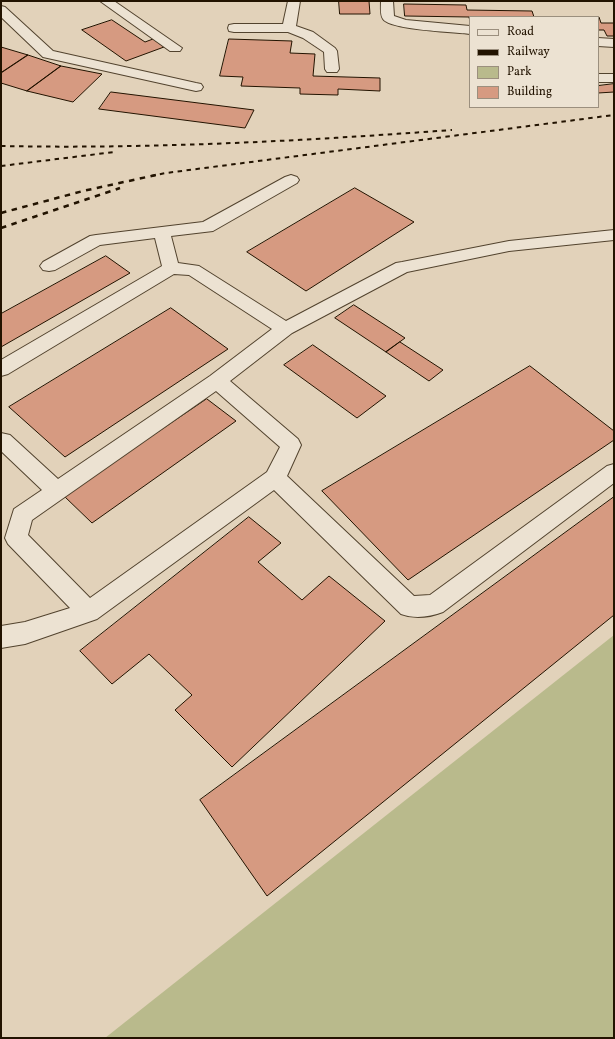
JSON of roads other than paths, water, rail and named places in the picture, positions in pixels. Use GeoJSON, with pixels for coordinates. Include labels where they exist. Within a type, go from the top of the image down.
{"type":"FeatureCollection","features":[{"type":"Feature","properties":{"kind":"lane"},"geometry":{"type":"LineString","coordinates":[[106,1],[176,48]]}},
{"type":"Feature","properties":{"kind":"lane"},"geometry":{"type":"LineString","coordinates":[[289,28],[294,1]]}},
{"type":"Feature","properties":{"kind":"lane"},"geometry":{"type":"LineString","coordinates":[[387,1],[388,18],[404,24],[469,30]]}},
{"type":"Feature","properties":{"kind":"lane"},"geometry":{"type":"LineString","coordinates":[[1,10],[48,54],[196,87]]}},
{"type":"Feature","properties":{"kind":"lane"},"geometry":{"type":"LineString","coordinates":[[234,28],[289,28],[308,35],[330,52],[332,69]]}},
{"type":"Feature","properties":{"kind":"lane"},"geometry":{"type":"LineString","coordinates":[[599,42],[614,43]]}},
{"type":"Feature","properties":{"kind":"lane"},"geometry":{"type":"LineString","coordinates":[[599,78],[614,78]]}},
{"type":"Feature","properties":{"kind":"lane"},"geometry":{"type":"LineString","coordinates":[[49,266],[96,240],[207,227],[291,180]]}},
{"type":"Feature","properties":{"kind":"lane"},"geometry":{"type":"LineString","coordinates":[[162,232],[171,268]]}},
{"type":"Feature","properties":{"kind":"lane"},"geometry":{"type":"LineString","coordinates":[[89,612],[16,538],[22,515],[217,381],[285,329],[402,267],[510,246],[614,235]]}},
{"type":"Feature","properties":{"kind":"lane"},"geometry":{"type":"LineString","coordinates":[[1,369],[171,268],[193,270],[285,329]]}},
{"type":"Feature","properties":{"kind":"lane"},"geometry":{"type":"LineString","coordinates":[[1,636],[25,633],[89,612],[275,478],[291,445],[217,381]]}},
{"type":"Feature","properties":{"kind":"lane"},"geometry":{"type":"LineString","coordinates":[[3,440],[56,491]]}},
{"type":"Feature","properties":{"kind":"lane"},"geometry":{"type":"LineString","coordinates":[[275,478],[409,607],[435,605],[614,472]]}},
{"type":"Feature","properties":{"kind":"railway"},"geometry":{"type":"LineString","coordinates":[[156,175],[614,115]]}},
{"type":"Feature","properties":{"kind":"railway"},"geometry":{"type":"LineString","coordinates":[[1,146],[58,147],[171,145],[339,138],[452,130]]}},
{"type":"Feature","properties":{"kind":"railway"},"geometry":{"type":"LineString","coordinates":[[1,166],[114,152]]}},
{"type":"Feature","properties":{"kind":"railway"},"geometry":{"type":"LineString","coordinates":[[1,213],[83,191],[156,175]]}},
{"type":"Feature","properties":{"kind":"railway"},"geometry":{"type":"LineString","coordinates":[[151,176],[156,175]]}},
{"type":"Feature","properties":{"kind":"railway"},"geometry":{"type":"LineString","coordinates":[[1,228],[120,188]]}}]}
